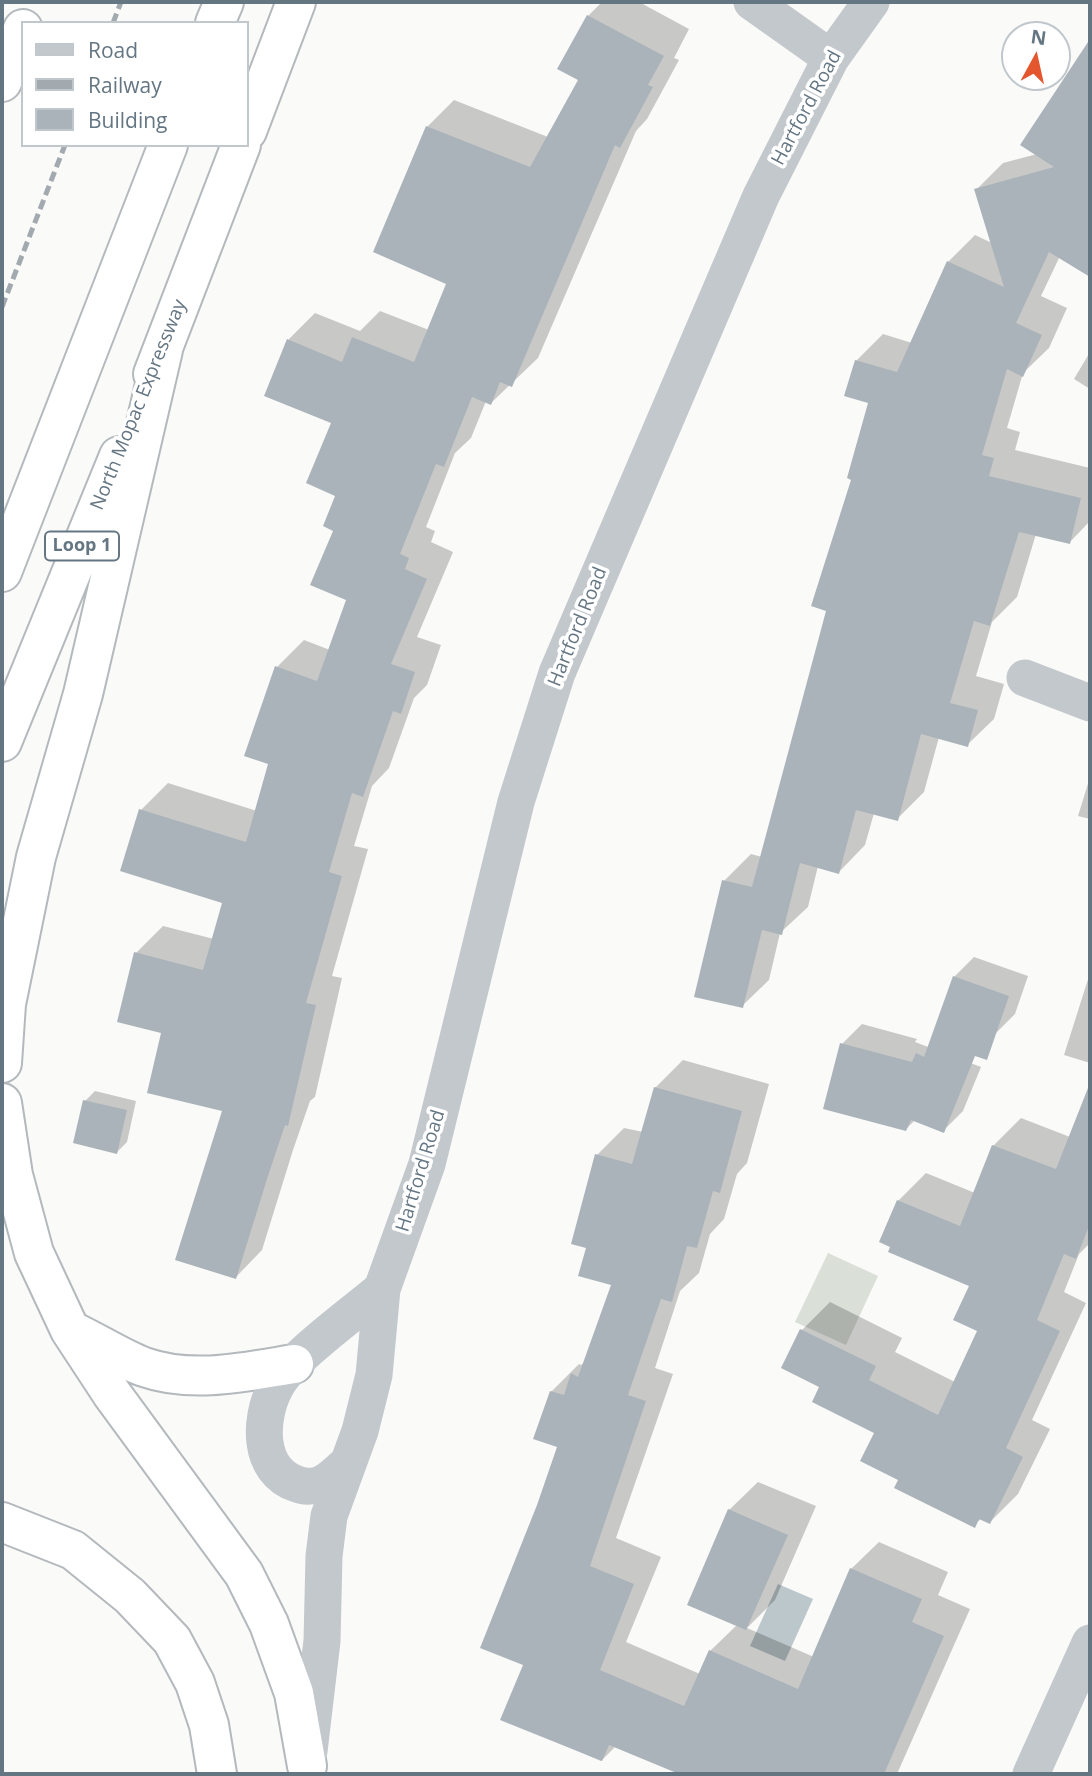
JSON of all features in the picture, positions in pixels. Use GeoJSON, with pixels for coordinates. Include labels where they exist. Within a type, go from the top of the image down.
{"type":"FeatureCollection","features":[{"type":"Feature","properties":{"kind":"highway"},"geometry":{"type":"LineString","coordinates":[[26,21],[33,2]]}},
{"type":"Feature","properties":{"kind":"highway"},"geometry":{"type":"LineString","coordinates":[[216,21],[223,2]]}},
{"type":"Feature","properties":{"kind":"highway"},"geometry":{"type":"LineString","coordinates":[[248,128],[296,2]]}},
{"type":"Feature","properties":{"kind":"highway"},"geometry":{"type":"LineString","coordinates":[[2,82],[21,34]]}},
{"type":"Feature","properties":{"kind":"highway"},"geometry":{"type":"LineString","coordinates":[[2,572],[167,147]]}},
{"type":"Feature","properties":{"kind":"highway","name":"North Mopac Expressway"},"geometry":{"type":"LineString","coordinates":[[2,742],[163,350],[241,147]]}},
{"type":"Feature","properties":{"kind":"highway"},"geometry":{"type":"LineString","coordinates":[[2,1063],[6,1004],[36,857],[83,694],[163,350]]}},
{"type":"Feature","properties":{"kind":"highway"},"geometry":{"type":"LineString","coordinates":[[2,1103],[13,1175],[34,1253],[70,1330],[112,1394],[244,1574],[269,1624],[294,1693],[307,1766]]}},
{"type":"Feature","properties":{"kind":"highway"},"geometry":{"type":"LineString","coordinates":[[70,1330],[145,1367],[196,1376],[227,1375],[293,1364]]}},
{"type":"Feature","properties":{"kind":"highway"},"geometry":{"type":"LineString","coordinates":[[2,1522],[73,1550],[130,1596],[172,1640],[195,1683],[206,1715],[217,1774]]}},
{"type":"Feature","properties":{"kind":"street"},"geometry":{"type":"LineString","coordinates":[[752,2],[831,58]]}},
{"type":"Feature","properties":{"kind":"street","name":"Hartford Road"},"geometry":{"type":"LineString","coordinates":[[307,1766],[322,1641],[329,1516],[360,1431],[374,1375],[382,1289],[427,1164],[516,802],[557,673],[761,196],[831,58],[870,2]]}},
{"type":"Feature","properties":{"kind":"street"},"geometry":{"type":"LineString","coordinates":[[1025,678],[1090,703]]}},
{"type":"Feature","properties":{"kind":"street"},"geometry":{"type":"LineString","coordinates":[[348,1463],[322,1484],[303,1487],[284,1480],[269,1459],[264,1438],[265,1412],[276,1385],[293,1364],[382,1289]]}},
{"type":"Feature","properties":{"kind":"street"},"geometry":{"type":"LineString","coordinates":[[1031,1774],[1090,1643]]}},
{"type":"Feature","properties":{"kind":"shaded area"},"geometry":{"type":"Polygon","coordinates":[[[828,1253],[878,1276],[846,1345],[795,1322],[828,1253]]]}},
{"type":"Feature","properties":{"kind":"shaded area"},"geometry":{"type":"Polygon","coordinates":[[[778,1584],[813,1599],[785,1661],[750,1646],[778,1584]]]}},
{"type":"Feature","properties":{"kind":"building"},"geometry":{"type":"Polygon","coordinates":[[[587,15],[664,56],[648,85],[653,87],[620,148],[615,145],[512,387],[500,382],[491,405],[472,397],[444,467],[436,464],[400,554],[409,558],[405,569],[427,579],[391,664],[415,672],[401,714],[393,711],[363,797],[352,793],[329,872],[342,876],[306,1003],[316,1005],[288,1126],[285,1125],[236,1279],[175,1260],[222,1111],[147,1093],[161,1033],[117,1022],[134,952],[203,970],[222,903],[120,871],[139,809],[246,842],[268,764],[244,756],[275,666],[317,681],[346,600],[310,585],[333,531],[323,526],[335,496],[306,483],[331,423],[264,396],[287,339],[342,362],[352,337],[414,362],[446,284],[373,252],[426,126],[530,167],[578,80],[557,69],[587,15]]]}},
{"type":"Feature","properties":{"kind":"building"},"geometry":{"type":"Polygon","coordinates":[[[1090,39],[1090,277],[1049,252],[1016,323],[1042,335],[1023,377],[1007,369],[982,455],[994,458],[989,476],[1081,498],[1070,544],[1019,532],[990,626],[974,621],[950,703],[978,710],[968,747],[921,734],[898,821],[856,810],[839,874],[800,863],[782,935],[762,930],[743,1008],[694,997],[722,880],[752,887],[826,611],[811,606],[851,480],[847,478],[868,403],[844,396],[855,360],[897,372],[947,261],[1004,287],[974,189],[1054,167],[1020,145],[1056,91],[1071,91],[1071,68],[1090,39]]]}},
{"type":"Feature","properties":{"kind":"building"},"geometry":{"type":"Polygon","coordinates":[[[953,976],[1009,996],[987,1060],[975,1056],[944,1133],[911,1120],[906,1131],[823,1109],[840,1043],[912,1062],[916,1053],[924,1057],[953,976]]]}},
{"type":"Feature","properties":{"kind":"building"},"geometry":{"type":"Polygon","coordinates":[[[654,1087],[742,1111],[720,1193],[713,1191],[697,1248],[687,1246],[672,1302],[661,1299],[628,1395],[646,1401],[590,1566],[634,1584],[600,1670],[684,1706],[709,1650],[798,1689],[850,1568],[922,1599],[912,1622],[944,1636],[884,1774],[679,1774],[609,1745],[602,1761],[500,1720],[523,1665],[480,1648],[557,1447],[533,1439],[550,1391],[564,1395],[571,1373],[578,1377],[611,1285],[578,1276],[586,1248],[571,1244],[595,1154],[632,1164],[654,1087]]]}},
{"type":"Feature","properties":{"kind":"building"},"geometry":{"type":"Polygon","coordinates":[[[1088,1088],[1090,1224],[1076,1259],[1064,1254],[1037,1320],[1060,1331],[1006,1448],[1023,1457],[990,1524],[979,1519],[975,1528],[894,1488],[898,1480],[860,1461],[874,1433],[812,1402],[819,1387],[781,1368],[800,1329],[876,1366],[869,1380],[938,1415],[977,1331],[953,1320],[969,1286],[888,1252],[890,1247],[879,1242],[897,1200],[960,1226],[992,1145],[1056,1169],[1088,1088]]]}},
{"type":"Feature","properties":{"kind":"building"},"geometry":{"type":"Polygon","coordinates":[[[83,1100],[127,1110],[117,1154],[73,1143],[83,1100]]]}},
{"type":"Feature","properties":{"kind":"building"},"geometry":{"type":"Polygon","coordinates":[[[728,1509],[788,1535],[746,1630],[687,1605],[728,1509]]]}},
{"type":"Feature","properties":{"kind":"railway"},"geometry":{"type":"LineString","coordinates":[[114,21],[121,2]]}},
{"type":"Feature","properties":{"kind":"railway"},"geometry":{"type":"LineString","coordinates":[[2,307],[64,147]]}}]}
